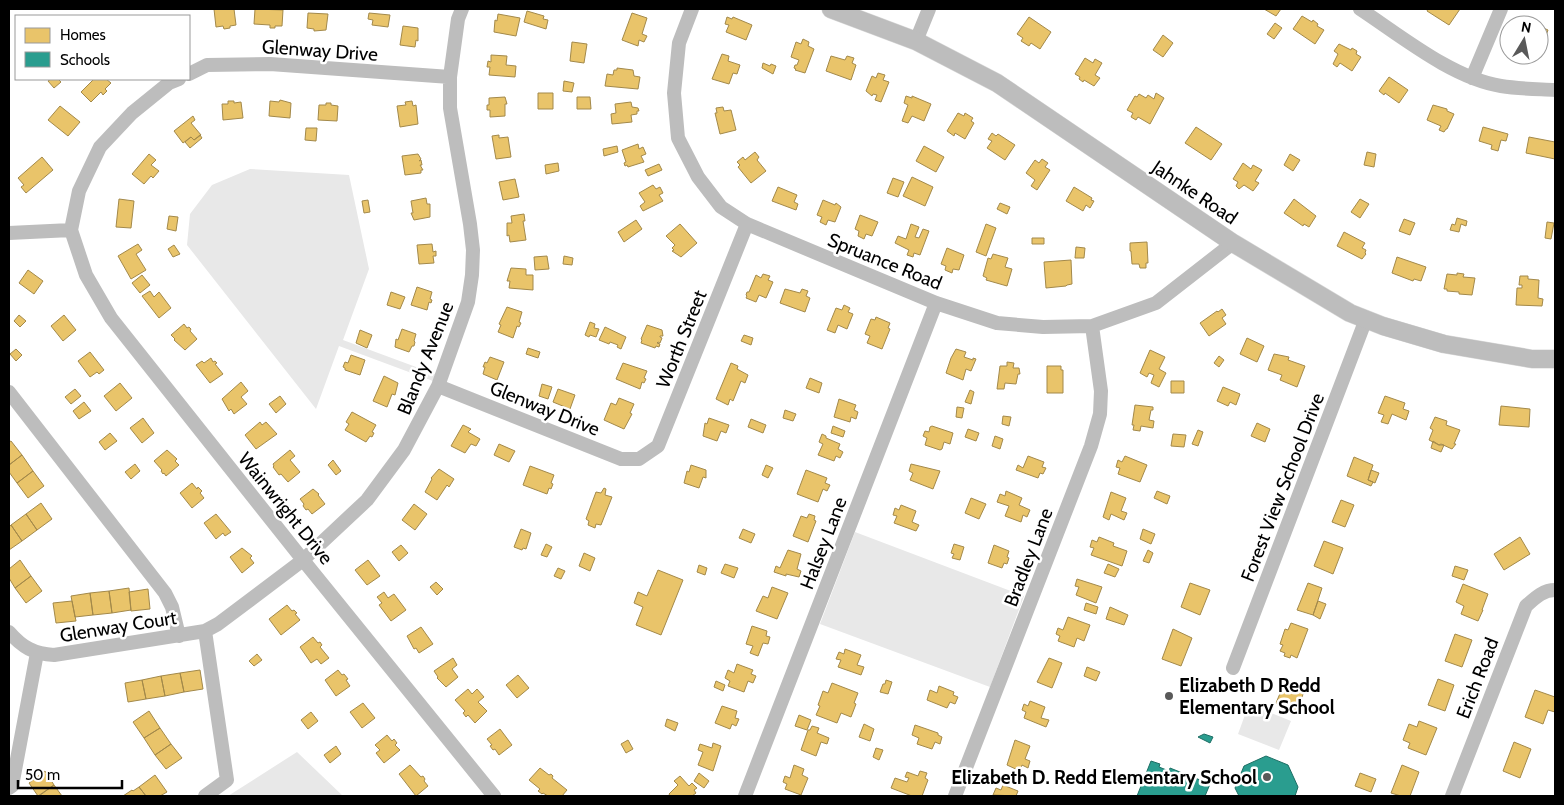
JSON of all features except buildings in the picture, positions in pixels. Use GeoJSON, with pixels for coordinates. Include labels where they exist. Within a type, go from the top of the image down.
{"type":"FeatureCollection","features":[{"type":"Feature","properties":{"kind":"main road","name":"Jahnke Road"},"geometry":{"type":"LineString","coordinates":[[831,9],[916,40],[997,83],[1233,243],[1350,313],[1383,326],[1444,344],[1532,359],[1555,359]]}},
{"type":"Feature","properties":{"kind":"street","name":"Blandy Avenue"},"geometry":{"type":"LineString","coordinates":[[205,631],[218,624],[303,560],[357,510],[376,490],[412,436],[438,386],[468,302],[472,275],[473,250],[470,224],[450,108],[450,78],[458,19],[462,9]]}},
{"type":"Feature","properties":{"kind":"street","name":"Spruance Road"},"geometry":{"type":"LineString","coordinates":[[692,9],[678,44],[674,93],[678,138],[698,177],[721,207],[747,224],[936,303],[997,323],[1043,327],[1092,326],[1156,303],[1233,243]]}},
{"type":"Feature","properties":{"kind":"street"},"geometry":{"type":"LineString","coordinates":[[916,40],[929,9]]}},
{"type":"Feature","properties":{"kind":"street"},"geometry":{"type":"LineString","coordinates":[[1360,9],[1445,66],[1472,78],[1501,86],[1555,90]]}},
{"type":"Feature","properties":{"kind":"street"},"geometry":{"type":"LineString","coordinates":[[1472,78],[1501,9]]}},
{"type":"Feature","properties":{"kind":"street","name":"Glenway Drive"},"geometry":{"type":"LineString","coordinates":[[190,74],[207,65],[270,64],[450,78]]}},
{"type":"Feature","properties":{"kind":"street"},"geometry":{"type":"LineString","coordinates":[[9,234],[71,230],[79,191],[100,147],[132,113],[169,83],[176,80]]}},
{"type":"Feature","properties":{"kind":"street","name":"Worth Street"},"geometry":{"type":"LineString","coordinates":[[639,459],[658,446],[747,224]]}},
{"type":"Feature","properties":{"kind":"street","name":"Wainwright Drive"},"geometry":{"type":"LineString","coordinates":[[71,230],[86,275],[110,318],[494,796]]}},
{"type":"Feature","properties":{"kind":"street","name":"Halsey Lane"},"geometry":{"type":"LineString","coordinates":[[745,796],[936,303]]}},
{"type":"Feature","properties":{"kind":"street","name":"Forest View School Drive"},"geometry":{"type":"LineString","coordinates":[[1232,668],[1366,319]]}},
{"type":"Feature","properties":{"kind":"street","name":"Bradley Lane"},"geometry":{"type":"LineString","coordinates":[[955,796],[1091,446],[1100,414],[1101,391],[1092,326]]}},
{"type":"Feature","properties":{"kind":"street","name":"Glenway Drive"},"geometry":{"type":"LineString","coordinates":[[438,386],[620,459],[639,459]]}},
{"type":"Feature","properties":{"kind":"street"},"geometry":{"type":"LineString","coordinates":[[9,392],[165,593],[172,607],[179,636]]}},
{"type":"Feature","properties":{"kind":"street","name":"Erich Road"},"geometry":{"type":"LineString","coordinates":[[1452,796],[1526,606],[1548,590],[1555,590]]}},
{"type":"Feature","properties":{"kind":"street"},"geometry":{"type":"LineString","coordinates":[[205,631],[227,780],[205,796]]}},
{"type":"Feature","properties":{"kind":"street","name":"Glenway Court"},"geometry":{"type":"LineString","coordinates":[[9,632],[19,643],[37,653],[64,654],[205,631]]}},
{"type":"Feature","properties":{"kind":"street","name":"Glenway Court"},"geometry":{"type":"LineString","coordinates":[[9,788],[12,786],[37,653]]}},
{"type":"Feature","properties":{"kind":"shaded area"},"geometry":{"type":"Polygon","coordinates":[[[250,169],[349,175],[369,269],[343,340],[435,374],[433,381],[339,346],[316,409],[187,245],[190,214],[212,185],[250,169]]]}},
{"type":"Feature","properties":{"kind":"shaded area"},"geometry":{"type":"Polygon","coordinates":[[[855,532],[1024,596],[990,687],[820,624],[855,532]]]}},
{"type":"Feature","properties":{"kind":"shaded area"},"geometry":{"type":"Polygon","coordinates":[[[1249,704],[1291,721],[1279,750],[1238,734],[1249,704]]]}},
{"type":"Feature","properties":{"kind":"shaded area"},"geometry":{"type":"Polygon","coordinates":[[[297,752],[343,796],[228,796],[297,752]]]}},
{"type":"Feature","properties":{"kind":"place","name":"Elizabeth D Redd Elementary School"},"geometry":{"type":"Point","coordinates":[1169,696]}},
{"type":"Feature","properties":{"kind":"place","name":"Elizabeth D. Redd Elementary School"},"geometry":{"type":"Point","coordinates":[1267,777]}}]}
